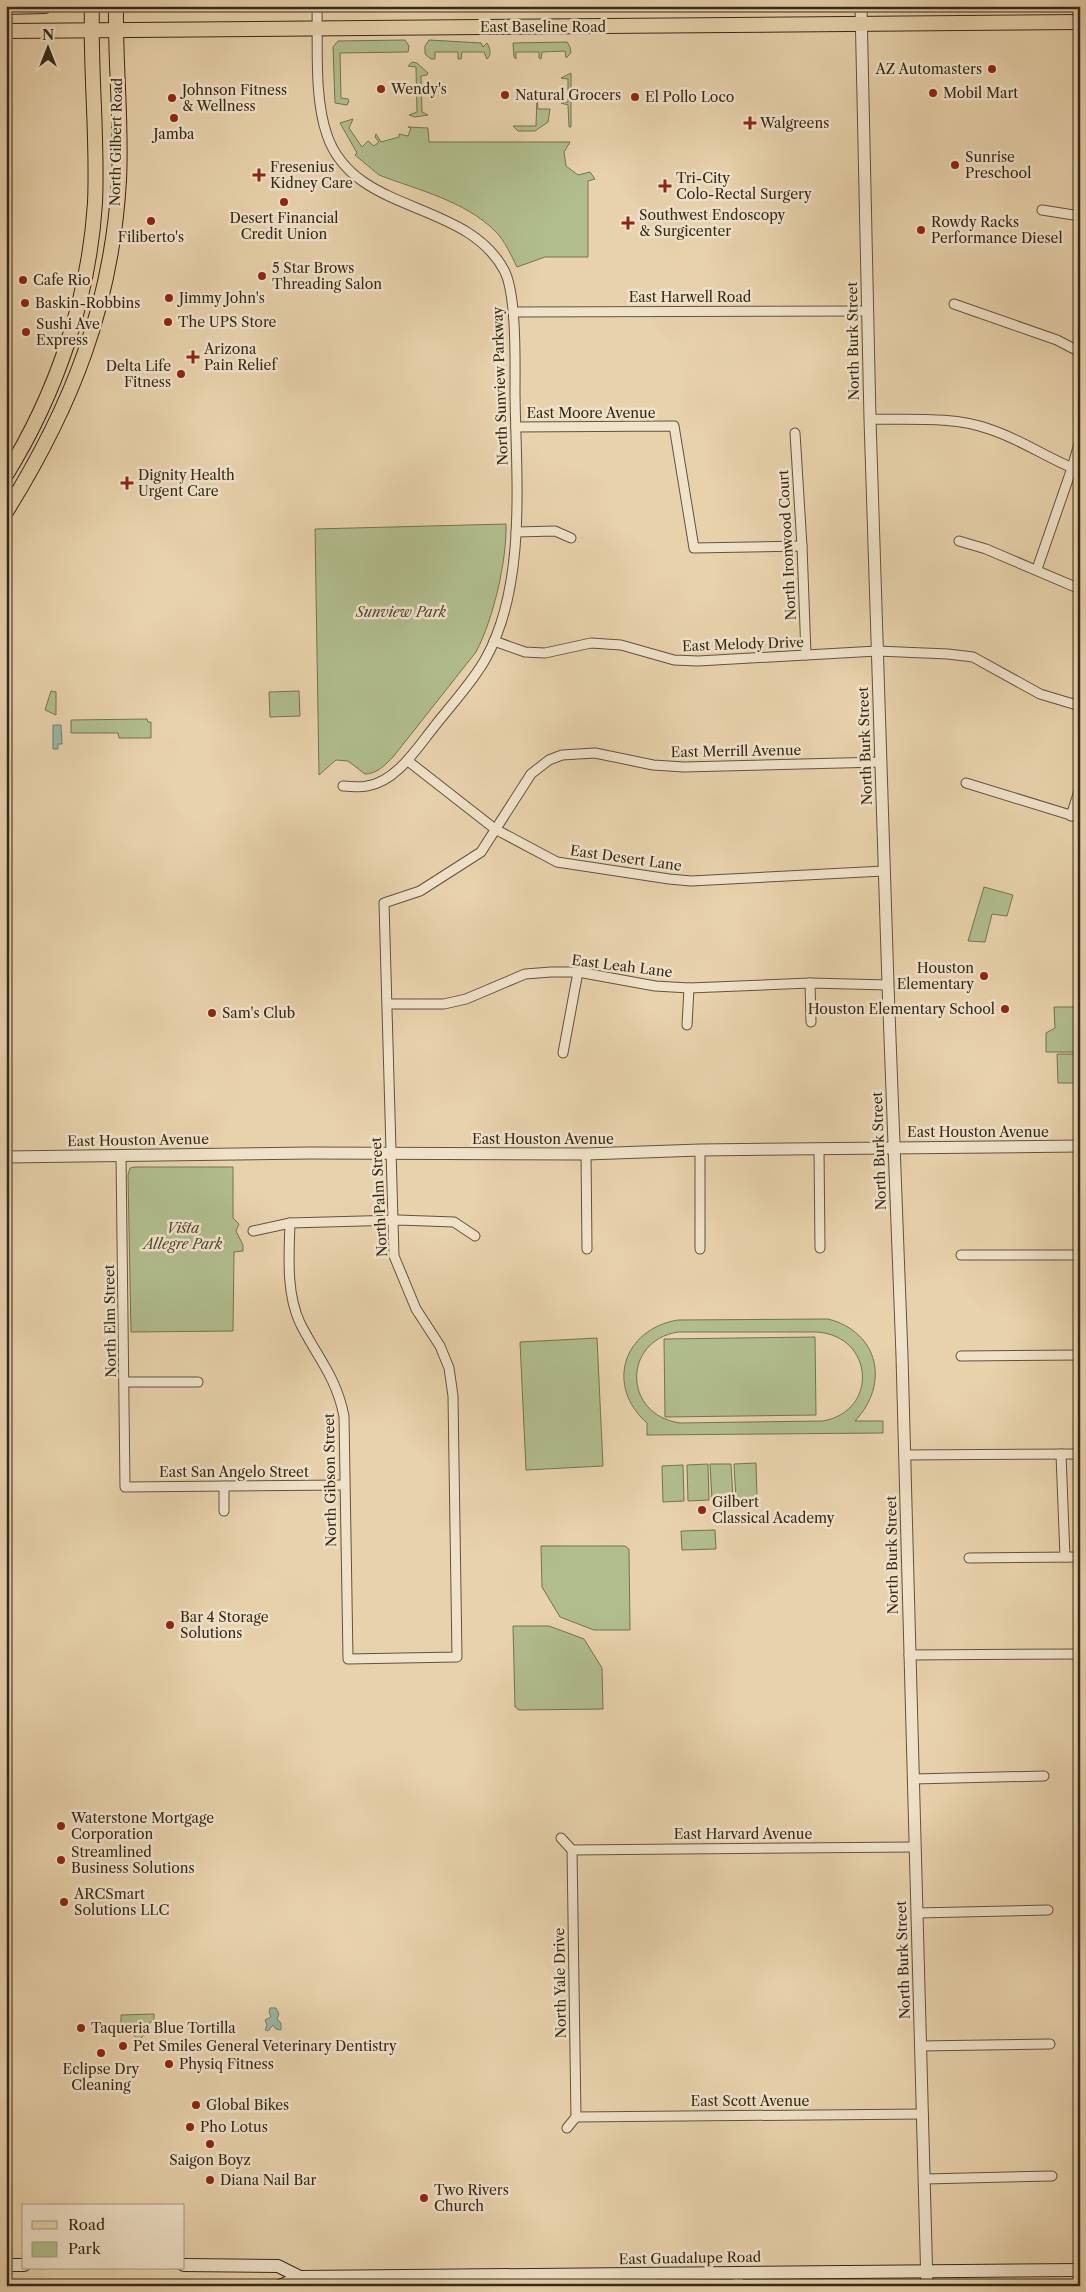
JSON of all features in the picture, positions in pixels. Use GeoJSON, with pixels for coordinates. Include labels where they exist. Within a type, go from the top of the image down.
{"type":"FeatureCollection","features":[{"type":"Feature","properties":{"kind":"main road"},"geometry":{"type":"LineString","coordinates":[[6,7],[45,6]]}},
{"type":"Feature","properties":{"kind":"main road","name":"East Baseline Road"},"geometry":{"type":"LineString","coordinates":[[6,31],[92,19],[116,18],[318,30],[861,15],[1080,22]]}},
{"type":"Feature","properties":{"kind":"main road","name":"North Gilbert Road"},"geometry":{"type":"LineString","coordinates":[[6,512],[35,465],[67,400],[88,348],[107,272],[119,180],[116,18]]}},
{"type":"Feature","properties":{"kind":"main road","name":"North Gilbert Road"},"geometry":{"type":"LineString","coordinates":[[6,475],[30,432],[57,373],[73,324],[87,266],[95,194],[92,19]]}},
{"type":"Feature","properties":{"kind":"main road"},"geometry":{"type":"LineString","coordinates":[[87,266],[107,272]]}},
{"type":"Feature","properties":{"kind":"main road"},"geometry":{"type":"LineString","coordinates":[[6,2265],[22,2265]]}},
{"type":"Feature","properties":{"kind":"main road","name":"East Guadalupe Road"},"geometry":{"type":"LineString","coordinates":[[185,2265],[278,2266],[300,2276],[392,2281],[736,2273],[1080,2270]]}},
{"type":"Feature","properties":{"kind":"main road","name":"East Guadalupe Road"},"geometry":{"type":"LineString","coordinates":[[280,2286],[300,2276]]}},
{"type":"Feature","properties":{"kind":"street","name":"North Sunview Parkway"},"geometry":{"type":"LineString","coordinates":[[317,6],[322,117],[327,136],[336,154],[349,171],[380,192],[456,224],[485,244],[506,272],[513,312],[516,532],[513,569],[502,623],[485,661],[408,761]]}},
{"type":"Feature","properties":{"kind":"street","name":"North Burk Street"},"geometry":{"type":"LineString","coordinates":[[861,15],[870,419],[904,1455],[927,2286]]}},
{"type":"Feature","properties":{"kind":"street"},"geometry":{"type":"LineString","coordinates":[[1042,210],[1080,216]]}},
{"type":"Feature","properties":{"kind":"street"},"geometry":{"type":"LineString","coordinates":[[954,304],[1057,340],[1080,352]]}},
{"type":"Feature","properties":{"kind":"street","name":"East Harwell Road"},"geometry":{"type":"LineString","coordinates":[[513,312],[868,310]]}},
{"type":"Feature","properties":{"kind":"street"},"geometry":{"type":"LineString","coordinates":[[870,419],[956,422],[987,428],[1016,439],[1076,469]]}},
{"type":"Feature","properties":{"kind":"street","name":"East Moore Avenue"},"geometry":{"type":"LineString","coordinates":[[516,427],[674,426],[694,548],[802,546]]}},
{"type":"Feature","properties":{"kind":"street","name":"North Ironwood Court"},"geometry":{"type":"LineString","coordinates":[[795,433],[806,655]]}},
{"type":"Feature","properties":{"kind":"street"},"geometry":{"type":"LineString","coordinates":[[1037,569],[1076,469],[1080,440]]}},
{"type":"Feature","properties":{"kind":"street"},"geometry":{"type":"LineString","coordinates":[[516,532],[556,531],[571,538]]}},
{"type":"Feature","properties":{"kind":"street"},"geometry":{"type":"LineString","coordinates":[[959,541],[1037,569],[1080,588]]}},
{"type":"Feature","properties":{"kind":"street","name":"East Melody Drive"},"geometry":{"type":"LineString","coordinates":[[494,642],[531,653],[545,653],[591,643],[621,645],[674,660],[698,661],[878,651],[973,658],[1040,694],[1080,706]]}},
{"type":"Feature","properties":{"kind":"street","name":"East Merrill Avenue"},"geometry":{"type":"LineString","coordinates":[[384,903],[420,890],[481,852],[531,774],[549,760],[562,754],[595,753],[653,764],[684,767],[881,762]]}},
{"type":"Feature","properties":{"kind":"street"},"geometry":{"type":"LineString","coordinates":[[343,786],[369,786],[387,777],[408,761]]}},
{"type":"Feature","properties":{"kind":"street","name":"East Desert Lane"},"geometry":{"type":"LineString","coordinates":[[408,761],[495,829],[557,862],[669,880],[692,881],[884,871]]}},
{"type":"Feature","properties":{"kind":"street"},"geometry":{"type":"LineString","coordinates":[[966,784],[1076,817],[1080,788]]}},
{"type":"Feature","properties":{"kind":"street","name":"North Palm Street"},"geometry":{"type":"LineString","coordinates":[[348,1659],[457,1657],[453,1396],[448,1368],[440,1346],[416,1309],[399,1273],[394,1256],[384,903]]}},
{"type":"Feature","properties":{"kind":"street"},"geometry":{"type":"LineString","coordinates":[[563,1053],[578,972]]}},
{"type":"Feature","properties":{"kind":"street","name":"East Leah Lane"},"geometry":{"type":"LineString","coordinates":[[388,1004],[444,1004],[466,999],[524,974],[578,972],[655,986],[689,988],[810,983],[888,985]]}},
{"type":"Feature","properties":{"kind":"street"},"geometry":{"type":"LineString","coordinates":[[810,983],[812,1022]]}},
{"type":"Feature","properties":{"kind":"street"},"geometry":{"type":"LineString","coordinates":[[687,1025],[689,988]]}},
{"type":"Feature","properties":{"kind":"street","name":"East Houston Avenue"},"geometry":{"type":"LineString","coordinates":[[6,1157],[586,1154],[700,1150],[1080,1146]]}},
{"type":"Feature","properties":{"kind":"street"},"geometry":{"type":"LineString","coordinates":[[819,1149],[820,1248]]}},
{"type":"Feature","properties":{"kind":"street"},"geometry":{"type":"LineString","coordinates":[[700,1150],[700,1249]]}},
{"type":"Feature","properties":{"kind":"street"},"geometry":{"type":"LineString","coordinates":[[586,1154],[586,1249]]}},
{"type":"Feature","properties":{"kind":"street","name":"North Elm Street"},"geometry":{"type":"LineString","coordinates":[[121,1156],[125,1486]]}},
{"type":"Feature","properties":{"kind":"street"},"geometry":{"type":"LineString","coordinates":[[253,1231],[290,1224],[392,1220],[454,1222],[475,1236]]}},
{"type":"Feature","properties":{"kind":"street","name":"North Gibson Street"},"geometry":{"type":"LineString","coordinates":[[290,1224],[288,1258],[292,1290],[300,1321],[332,1375],[340,1394],[344,1416],[348,1659]]}},
{"type":"Feature","properties":{"kind":"street"},"geometry":{"type":"LineString","coordinates":[[961,1255],[1080,1255]]}},
{"type":"Feature","properties":{"kind":"street"},"geometry":{"type":"LineString","coordinates":[[961,1356],[1080,1355]]}},
{"type":"Feature","properties":{"kind":"street"},"geometry":{"type":"LineString","coordinates":[[125,1382],[198,1382]]}},
{"type":"Feature","properties":{"kind":"street"},"geometry":{"type":"LineString","coordinates":[[1061,1454],[1064,1557]]}},
{"type":"Feature","properties":{"kind":"street"},"geometry":{"type":"LineString","coordinates":[[904,1455],[1080,1454]]}},
{"type":"Feature","properties":{"kind":"street","name":"East San Angelo Street"},"geometry":{"type":"LineString","coordinates":[[125,1486],[344,1485]]}},
{"type":"Feature","properties":{"kind":"street"},"geometry":{"type":"LineString","coordinates":[[224,1486],[224,1511]]}},
{"type":"Feature","properties":{"kind":"street"},"geometry":{"type":"LineString","coordinates":[[969,1558],[1080,1557]]}},
{"type":"Feature","properties":{"kind":"street"},"geometry":{"type":"LineString","coordinates":[[909,1655],[1080,1654]]}},
{"type":"Feature","properties":{"kind":"street"},"geometry":{"type":"LineString","coordinates":[[913,1779],[1044,1776]]}},
{"type":"Feature","properties":{"kind":"street"},"geometry":{"type":"LineString","coordinates":[[561,1838],[572,1850]]}},
{"type":"Feature","properties":{"kind":"street","name":"East Harvard Avenue"},"geometry":{"type":"LineString","coordinates":[[572,1850],[914,1847]]}},
{"type":"Feature","properties":{"kind":"street","name":"North Yale Drive"},"geometry":{"type":"LineString","coordinates":[[572,1850],[576,2117]]}},
{"type":"Feature","properties":{"kind":"street"},"geometry":{"type":"LineString","coordinates":[[917,1913],[1048,1910]]}},
{"type":"Feature","properties":{"kind":"street"},"geometry":{"type":"LineString","coordinates":[[920,2046],[1050,2044]]}},
{"type":"Feature","properties":{"kind":"street","name":"East Scott Avenue"},"geometry":{"type":"LineString","coordinates":[[576,2117],[923,2114]]}},
{"type":"Feature","properties":{"kind":"street"},"geometry":{"type":"LineString","coordinates":[[568,2128],[576,2117]]}},
{"type":"Feature","properties":{"kind":"street"},"geometry":{"type":"LineString","coordinates":[[925,2180],[1052,2176]]}},
{"type":"Feature","properties":{"kind":"street"},"geometry":{"type":"LineString","coordinates":[[732,2286],[736,2273]]}},
{"type":"Feature","properties":{"kind":"street"},"geometry":{"type":"LineString","coordinates":[[736,2273],[740,2286]]}},
{"type":"Feature","properties":{"kind":"green space"},"geometry":{"type":"Polygon","coordinates":[[[405,40],[409,46],[408,52],[340,53],[341,98],[348,99],[349,101],[347,105],[335,103],[333,47],[338,41],[405,40]]]}},
{"type":"Feature","properties":{"kind":"green space"},"geometry":{"type":"Polygon","coordinates":[[[429,40],[481,43],[483,47],[487,43],[490,49],[490,56],[487,59],[484,52],[462,52],[461,59],[458,59],[458,52],[435,52],[435,59],[431,59],[425,54],[425,46],[429,40]]]}},
{"type":"Feature","properties":{"kind":"green space"},"geometry":{"type":"Polygon","coordinates":[[[567,42],[571,53],[566,58],[565,51],[542,52],[541,59],[539,58],[539,52],[516,52],[516,59],[514,57],[513,43],[567,42]]]}},
{"type":"Feature","properties":{"kind":"green space"},"geometry":{"type":"Polygon","coordinates":[[[412,62],[417,63],[428,73],[421,76],[422,112],[428,115],[415,117],[409,115],[417,112],[416,67],[408,66],[412,62]]]}},
{"type":"Feature","properties":{"kind":"green space"},"geometry":{"type":"Polygon","coordinates":[[[571,73],[571,127],[569,127],[568,105],[561,103],[568,102],[568,79],[561,78],[571,73]]]}},
{"type":"Feature","properties":{"kind":"green space"},"geometry":{"type":"Polygon","coordinates":[[[537,96],[538,109],[550,109],[548,122],[535,131],[518,131],[513,126],[536,126],[537,96]]]}},
{"type":"Feature","properties":{"kind":"green space"},"geometry":{"type":"Polygon","coordinates":[[[353,119],[349,128],[362,147],[368,141],[374,146],[379,142],[375,137],[376,134],[381,142],[399,137],[399,134],[408,136],[411,128],[408,127],[428,128],[429,142],[570,142],[564,152],[566,166],[578,175],[590,172],[595,179],[588,181],[588,257],[545,257],[517,267],[502,239],[495,231],[470,212],[440,197],[379,175],[355,155],[357,153],[340,123],[353,119]]]}},
{"type":"Feature","properties":{"kind":"green space","name":"Sunview Park"},"geometry":{"type":"Polygon","coordinates":[[[506,524],[506,539],[498,590],[488,624],[476,652],[393,757],[381,768],[365,774],[348,761],[336,760],[319,775],[315,529],[506,524]]]}},
{"type":"Feature","properties":{"kind":"green space"},"geometry":{"type":"Polygon","coordinates":[[[51,691],[56,692],[56,715],[45,710],[51,691]]]}},
{"type":"Feature","properties":{"kind":"green space"},"geometry":{"type":"Polygon","coordinates":[[[299,691],[300,716],[270,717],[269,692],[299,691]]]}},
{"type":"Feature","properties":{"kind":"green space"},"geometry":{"type":"Polygon","coordinates":[[[147,719],[148,722],[151,722],[151,738],[119,738],[118,733],[71,733],[71,720],[147,719]]]}},
{"type":"Feature","properties":{"kind":"green space"},"geometry":{"type":"Polygon","coordinates":[[[984,887],[1013,895],[1007,916],[992,914],[985,942],[968,941],[984,887]]]}},
{"type":"Feature","properties":{"kind":"green space"},"geometry":{"type":"Polygon","coordinates":[[[1054,1007],[1079,1007],[1080,1052],[1046,1052],[1046,1033],[1055,1028],[1054,1007]]]}},
{"type":"Feature","properties":{"kind":"green space"},"geometry":{"type":"Polygon","coordinates":[[[1057,1054],[1080,1054],[1080,1083],[1058,1083],[1057,1054]]]}},
{"type":"Feature","properties":{"kind":"green space","name":"Vista Allegre Park"},"geometry":{"type":"Polygon","coordinates":[[[233,1167],[233,1218],[239,1224],[236,1231],[243,1245],[243,1251],[234,1252],[233,1331],[131,1332],[128,1175],[130,1168],[233,1167]]]}},
{"type":"Feature","properties":{"kind":"green space"},"geometry":{"type":"Polygon","coordinates":[[[828,1319],[845,1326],[859,1335],[868,1347],[874,1361],[873,1391],[866,1407],[855,1421],[883,1421],[883,1433],[647,1435],[647,1423],[634,1408],[626,1393],[624,1377],[626,1361],[633,1347],[644,1335],[659,1325],[678,1320],[828,1319]],[[678,1332],[660,1338],[647,1349],[639,1363],[637,1378],[640,1393],[648,1407],[661,1417],[680,1423],[823,1421],[841,1414],[854,1403],[861,1390],[862,1374],[859,1359],[850,1346],[836,1337],[817,1332],[678,1332]]]}},
{"type":"Feature","properties":{"kind":"green space"},"geometry":{"type":"Polygon","coordinates":[[[815,1337],[816,1415],[665,1417],[664,1339],[815,1337]]]}},
{"type":"Feature","properties":{"kind":"green space"},"geometry":{"type":"Polygon","coordinates":[[[597,1338],[603,1466],[526,1470],[520,1342],[597,1338]]]}},
{"type":"Feature","properties":{"kind":"green space"},"geometry":{"type":"Polygon","coordinates":[[[756,1463],[757,1499],[736,1499],[734,1464],[756,1463]]]}},
{"type":"Feature","properties":{"kind":"green space"},"geometry":{"type":"Polygon","coordinates":[[[708,1464],[709,1500],[688,1501],[687,1465],[708,1464]]]}},
{"type":"Feature","properties":{"kind":"green space"},"geometry":{"type":"Polygon","coordinates":[[[710,1464],[731,1464],[733,1499],[712,1500],[710,1464]]]}},
{"type":"Feature","properties":{"kind":"green space"},"geometry":{"type":"Polygon","coordinates":[[[683,1465],[684,1501],[663,1502],[662,1466],[683,1465]]]}},
{"type":"Feature","properties":{"kind":"green space"},"geometry":{"type":"Polygon","coordinates":[[[715,1530],[716,1549],[682,1550],[681,1531],[715,1530]]]}},
{"type":"Feature","properties":{"kind":"green space"},"geometry":{"type":"Polygon","coordinates":[[[541,1546],[625,1546],[629,1549],[630,1630],[594,1630],[560,1617],[542,1587],[541,1546]]]}},
{"type":"Feature","properties":{"kind":"green space"},"geometry":{"type":"Polygon","coordinates":[[[513,1626],[549,1626],[584,1639],[602,1668],[603,1709],[519,1710],[515,1707],[513,1626]]]}},
{"type":"Feature","properties":{"kind":"green space"},"geometry":{"type":"Polygon","coordinates":[[[154,2014],[154,2019],[145,2028],[148,2031],[139,2040],[121,2024],[121,2015],[154,2014]]]}},
{"type":"Feature","properties":{"kind":"shaded area"},"geometry":{"type":"Polygon","coordinates":[[[53,725],[61,725],[62,744],[58,744],[58,749],[53,749],[53,725]]]}},
{"type":"Feature","properties":{"kind":"shaded area"},"geometry":{"type":"Polygon","coordinates":[[[270,2008],[276,2008],[279,2014],[277,2019],[281,2023],[281,2030],[276,2029],[273,2025],[268,2031],[265,2030],[267,2025],[265,2020],[271,2017],[270,2008]]]}},
{"type":"Feature","properties":{"kind":"place","name":"AZ Automasters"},"geometry":{"type":"Point","coordinates":[992,69]}},
{"type":"Feature","properties":{"kind":"place","name":"Wendy's"},"geometry":{"type":"Point","coordinates":[381,89]}},
{"type":"Feature","properties":{"kind":"place","name":"Mobil Mart"},"geometry":{"type":"Point","coordinates":[933,93]}},
{"type":"Feature","properties":{"kind":"place","name":"Natural Grocers"},"geometry":{"type":"Point","coordinates":[505,95]}},
{"type":"Feature","properties":{"kind":"place","name":"El Pollo Loco"},"geometry":{"type":"Point","coordinates":[635,97]}},
{"type":"Feature","properties":{"kind":"place","name":"Johnson Fitness & Wellness"},"geometry":{"type":"Point","coordinates":[172,98]}},
{"type":"Feature","properties":{"kind":"place","name":"Jamba"},"geometry":{"type":"Point","coordinates":[174,118]}},
{"type":"Feature","properties":{"kind":"place","name":"Walgreens"},"geometry":{"type":"Point","coordinates":[750,123]}},
{"type":"Feature","properties":{"kind":"place","name":"Sunrise Preschool"},"geometry":{"type":"Point","coordinates":[955,165]}},
{"type":"Feature","properties":{"kind":"place","name":"Fresenius Kidney Care"},"geometry":{"type":"Point","coordinates":[259,175]}},
{"type":"Feature","properties":{"kind":"place","name":"Tri-City Colo-Rectal Surgery"},"geometry":{"type":"Point","coordinates":[665,186]}},
{"type":"Feature","properties":{"kind":"place","name":"Desert Financial Credit Union"},"geometry":{"type":"Point","coordinates":[284,202]}},
{"type":"Feature","properties":{"kind":"place","name":"Filiberto's"},"geometry":{"type":"Point","coordinates":[151,221]}},
{"type":"Feature","properties":{"kind":"place","name":"Southwest Endoscopy & Surgicenter"},"geometry":{"type":"Point","coordinates":[628,223]}},
{"type":"Feature","properties":{"kind":"place","name":"Rowdy Racks Performance Diesel"},"geometry":{"type":"Point","coordinates":[921,230]}},
{"type":"Feature","properties":{"kind":"place","name":"5 Star Brows Threading Salon"},"geometry":{"type":"Point","coordinates":[262,276]}},
{"type":"Feature","properties":{"kind":"place","name":"Cafe Rio"},"geometry":{"type":"Point","coordinates":[23,280]}},
{"type":"Feature","properties":{"kind":"place","name":"Jimmy John's"},"geometry":{"type":"Point","coordinates":[169,298]}},
{"type":"Feature","properties":{"kind":"place","name":"Baskin-Robbins"},"geometry":{"type":"Point","coordinates":[25,303]}},
{"type":"Feature","properties":{"kind":"place","name":"The UPS Store"},"geometry":{"type":"Point","coordinates":[168,322]}},
{"type":"Feature","properties":{"kind":"place","name":"Sushi Ave Express"},"geometry":{"type":"Point","coordinates":[26,332]}},
{"type":"Feature","properties":{"kind":"place","name":"Arizona Pain Relief"},"geometry":{"type":"Point","coordinates":[193,357]}},
{"type":"Feature","properties":{"kind":"place","name":"Delta Life Fitness"},"geometry":{"type":"Point","coordinates":[181,374]}},
{"type":"Feature","properties":{"kind":"place","name":"Dignity Health Urgent Care"},"geometry":{"type":"Point","coordinates":[127,483]}},
{"type":"Feature","properties":{"kind":"place","name":"Houston Elementary"},"geometry":{"type":"Point","coordinates":[984,976]}},
{"type":"Feature","properties":{"kind":"place","name":"Houston Elementary School"},"geometry":{"type":"Point","coordinates":[1005,1009]}},
{"type":"Feature","properties":{"kind":"place","name":"Sam's Club"},"geometry":{"type":"Point","coordinates":[212,1013]}},
{"type":"Feature","properties":{"kind":"place","name":"Gilbert Classical Academy"},"geometry":{"type":"Point","coordinates":[702,1510]}},
{"type":"Feature","properties":{"kind":"place","name":"Bar 4 Storage Solutions"},"geometry":{"type":"Point","coordinates":[170,1625]}},
{"type":"Feature","properties":{"kind":"place","name":"Waterstone Mortgage Corporation"},"geometry":{"type":"Point","coordinates":[61,1826]}},
{"type":"Feature","properties":{"kind":"place","name":"Streamlined Business Solutions"},"geometry":{"type":"Point","coordinates":[61,1860]}},
{"type":"Feature","properties":{"kind":"place","name":"ARCSmart Solutions LLC"},"geometry":{"type":"Point","coordinates":[64,1902]}},
{"type":"Feature","properties":{"kind":"place","name":"Taqueria Blue Tortilla"},"geometry":{"type":"Point","coordinates":[81,2028]}},
{"type":"Feature","properties":{"kind":"place","name":"Pet Smiles General Veterinary Dentistry"},"geometry":{"type":"Point","coordinates":[123,2046]}},
{"type":"Feature","properties":{"kind":"place","name":"Eclipse Dry Cleaning"},"geometry":{"type":"Point","coordinates":[101,2053]}},
{"type":"Feature","properties":{"kind":"place","name":"Physiq Fitness"},"geometry":{"type":"Point","coordinates":[169,2064]}},
{"type":"Feature","properties":{"kind":"place","name":"Global Bikes"},"geometry":{"type":"Point","coordinates":[196,2105]}},
{"type":"Feature","properties":{"kind":"place","name":"Pho Lotus"},"geometry":{"type":"Point","coordinates":[190,2127]}},
{"type":"Feature","properties":{"kind":"place","name":"Saigon Boyz"},"geometry":{"type":"Point","coordinates":[210,2144]}},
{"type":"Feature","properties":{"kind":"place","name":"Diana Nail Bar"},"geometry":{"type":"Point","coordinates":[210,2180]}},
{"type":"Feature","properties":{"kind":"place","name":"Two Rivers Church"},"geometry":{"type":"Point","coordinates":[424,2198]}}]}
